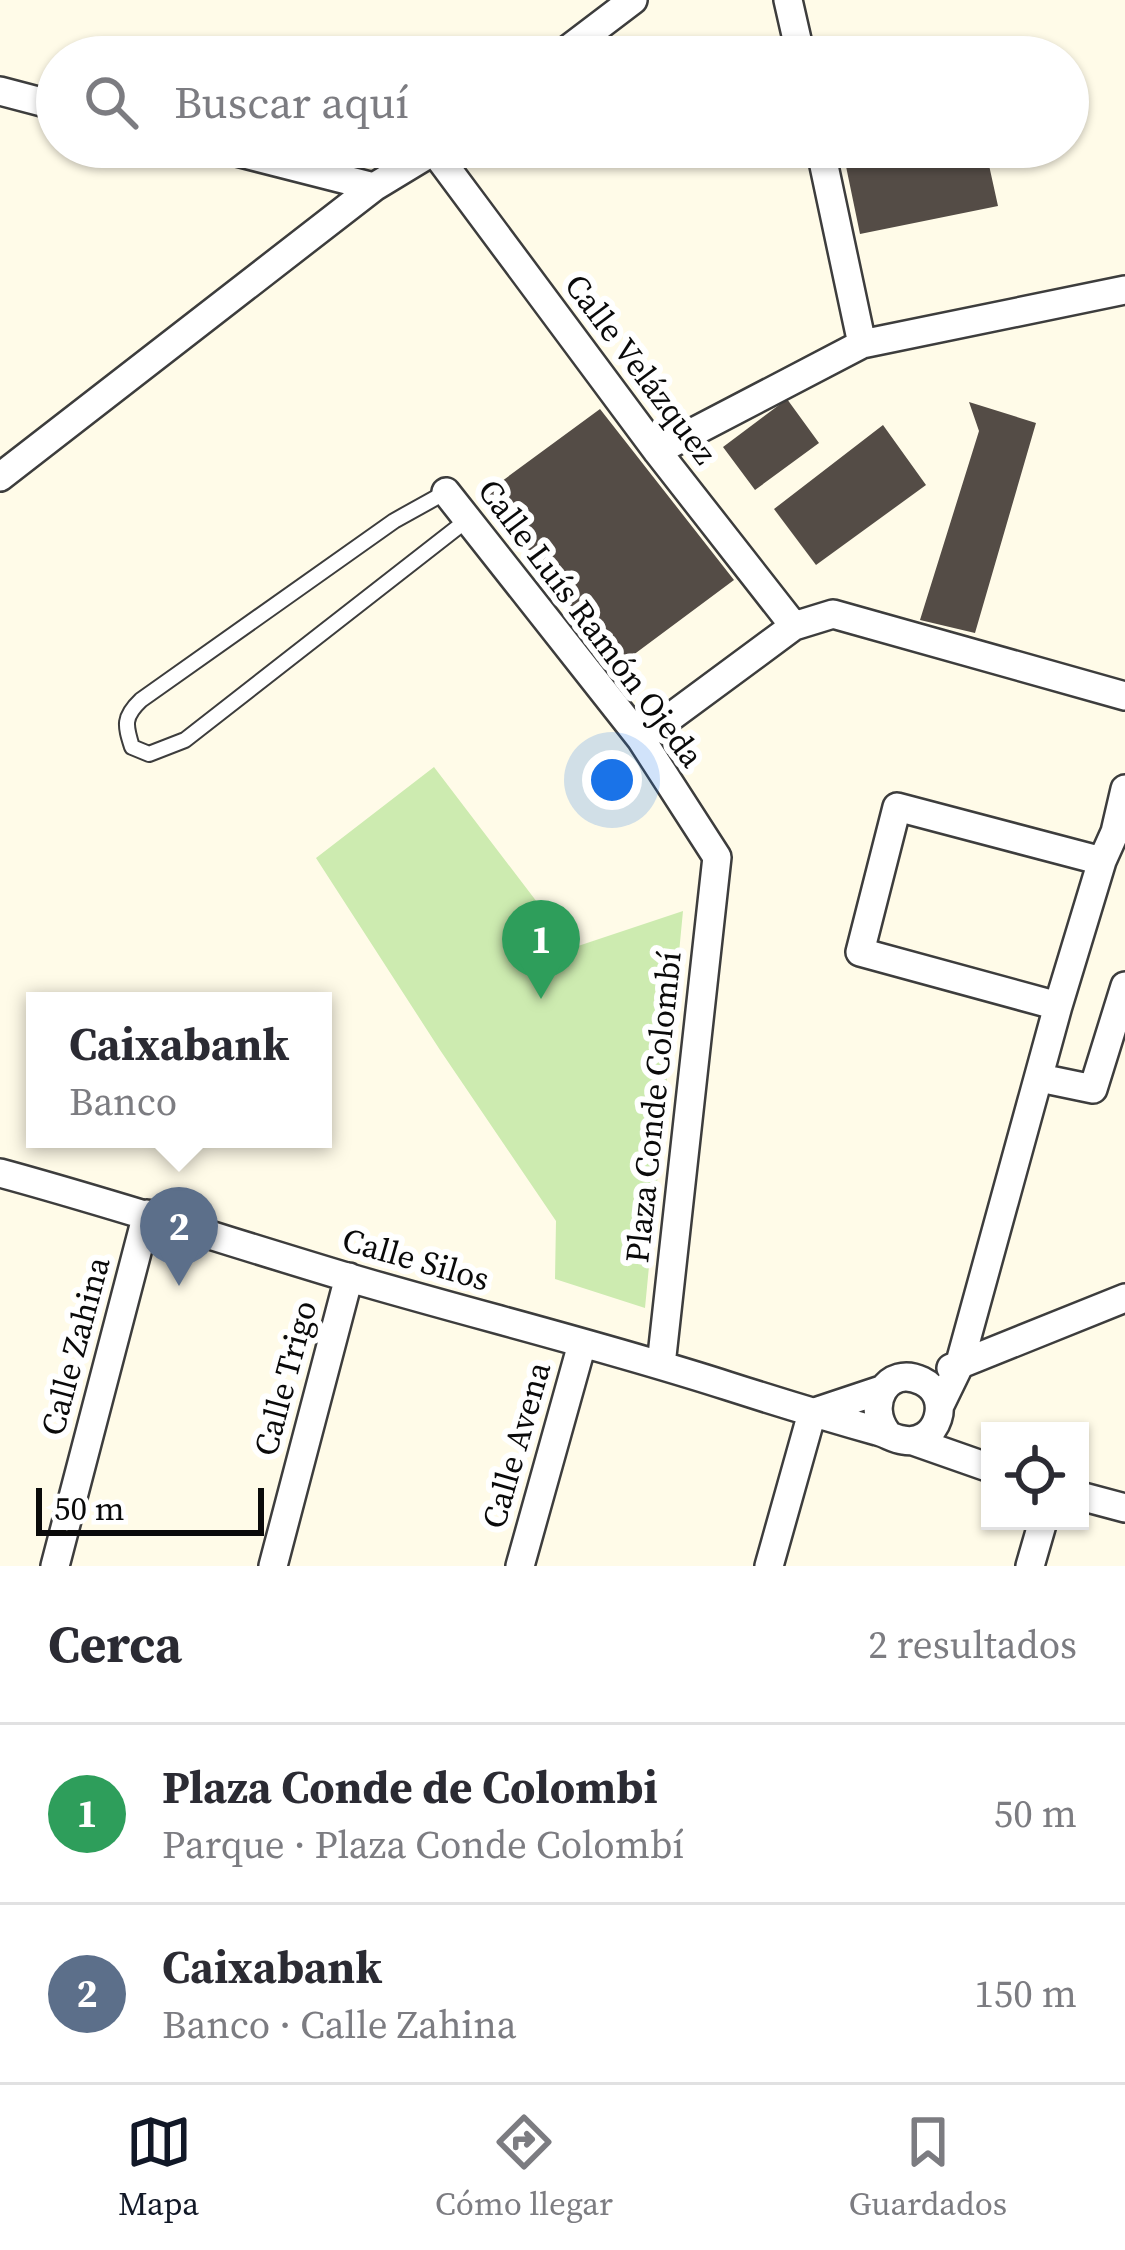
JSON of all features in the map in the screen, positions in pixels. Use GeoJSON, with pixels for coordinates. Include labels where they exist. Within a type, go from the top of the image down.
{"type":"FeatureCollection","features":[{"type":"Feature","properties":{"kind":"street"},"geometry":{"type":"LineString","coordinates":[[586,36],[633,0]]}},
{"type":"Feature","properties":{"kind":"street"},"geometry":{"type":"LineString","coordinates":[[788,0],[796,36]]}},
{"type":"Feature","properties":{"kind":"street"},"geometry":{"type":"LineString","coordinates":[[0,92],[36,101]]}},
{"type":"Feature","properties":{"kind":"street"},"geometry":{"type":"LineString","coordinates":[[299,168],[374,187]]}},
{"type":"Feature","properties":{"kind":"street"},"geometry":{"type":"LineString","coordinates":[[0,477],[374,187],[406,168]]}},
{"type":"Feature","properties":{"kind":"street","name":"Calle Velázquez"},"geometry":{"type":"LineString","coordinates":[[451,168],[657,452],[794,626]]}},
{"type":"Feature","properties":{"kind":"street"},"geometry":{"type":"LineString","coordinates":[[824,168],[862,344]]}},
{"type":"Feature","properties":{"kind":"street"},"geometry":{"type":"LineString","coordinates":[[657,452],[862,344],[1125,290]]}},
{"type":"Feature","properties":{"kind":"street","name":"Calle Luís Ramón Ojeda"},"geometry":{"type":"LineString","coordinates":[[446,492],[641,739],[718,857]]}},
{"type":"Feature","properties":{"kind":"street"},"geometry":{"type":"LineString","coordinates":[[641,739],[794,626],[833,614],[1125,696]]}},
{"type":"Feature","properties":{"kind":"street"},"geometry":{"type":"LineString","coordinates":[[919,1426],[959,1366],[1058,1006],[1102,861],[1120,834],[1125,789]]}},
{"type":"Feature","properties":{"kind":"street"},"geometry":{"type":"LineString","coordinates":[[1058,1006],[860,952],[897,807],[1102,861]]}},
{"type":"Feature","properties":{"kind":"street","name":"Plaza Conde Colombí"},"geometry":{"type":"LineString","coordinates":[[661,1365],[718,857]]}},
{"type":"Feature","properties":{"kind":"street"},"geometry":{"type":"LineString","coordinates":[[1040,1078],[1093,1088],[1125,986]]}},
{"type":"Feature","properties":{"kind":"street","name":"Calle Silos"},"geometry":{"type":"LineString","coordinates":[[0,1173],[812,1413],[919,1426],[962,1460],[981,1465]]}},
{"type":"Feature","properties":{"kind":"street","name":"Calle Zahina"},"geometry":{"type":"LineString","coordinates":[[55,1566],[147,1214]]}},
{"type":"Feature","properties":{"kind":"street","name":"Calle Trigo"},"geometry":{"type":"LineString","coordinates":[[273,1566],[349,1277]]}},
{"type":"Feature","properties":{"kind":"street"},"geometry":{"type":"LineString","coordinates":[[770,1566],[812,1413],[884,1389],[900,1378],[919,1379],[959,1366],[1125,1298]]}},
{"type":"Feature","properties":{"kind":"street","name":"Calle Avena"},"geometry":{"type":"LineString","coordinates":[[520,1566],[582,1344]]}},
{"type":"Feature","properties":{"kind":"street"},"geometry":{"type":"LineString","coordinates":[[919,1379],[933,1389],[919,1426]]}},
{"type":"Feature","properties":{"kind":"street"},"geometry":{"type":"LineString","coordinates":[[884,1389],[878,1417],[919,1426]]}},
{"type":"Feature","properties":{"kind":"street"},"geometry":{"type":"LineString","coordinates":[[1089,1498],[1125,1508]]}},
{"type":"Feature","properties":{"kind":"street"},"geometry":{"type":"LineString","coordinates":[[1030,1566],[1040,1530]]}},
{"type":"Feature","properties":{"kind":"lane"},"geometry":{"type":"LineString","coordinates":[[446,492],[394,520],[141,700],[129,711],[126,728],[132,747],[149,754],[185,740],[467,520]]}},
{"type":"Feature","properties":{"kind":"green space"},"geometry":{"type":"Polygon","coordinates":[[[434,767],[572,948],[683,911],[645,1308],[555,1279],[556,1221],[316,858],[434,767]]]}},
{"type":"Feature","properties":{"kind":"building"},"geometry":{"type":"Polygon","coordinates":[[[846,168],[990,168],[998,206],[860,234],[846,168]]]}},
{"type":"Feature","properties":{"kind":"building"},"geometry":{"type":"Polygon","coordinates":[[[787,399],[819,443],[755,490],[723,447],[787,399]]]}},
{"type":"Feature","properties":{"kind":"building"},"geometry":{"type":"Polygon","coordinates":[[[969,402],[1036,423],[975,633],[920,620],[979,431],[969,402]]]}},
{"type":"Feature","properties":{"kind":"building"},"geometry":{"type":"Polygon","coordinates":[[[600,409],[734,580],[613,670],[483,495],[600,409]]]}},
{"type":"Feature","properties":{"kind":"building"},"geometry":{"type":"Polygon","coordinates":[[[883,425],[926,485],[816,565],[774,509],[883,425]]]}},
{"type":"Feature","properties":{"kind":"place","name":"Plaza Conde de Colombi"},"geometry":{"type":"Point","coordinates":[541,999]}},
{"type":"Feature","properties":{"kind":"place","name":"Caixabank"},"geometry":{"type":"Point","coordinates":[179,1286]}}]}
